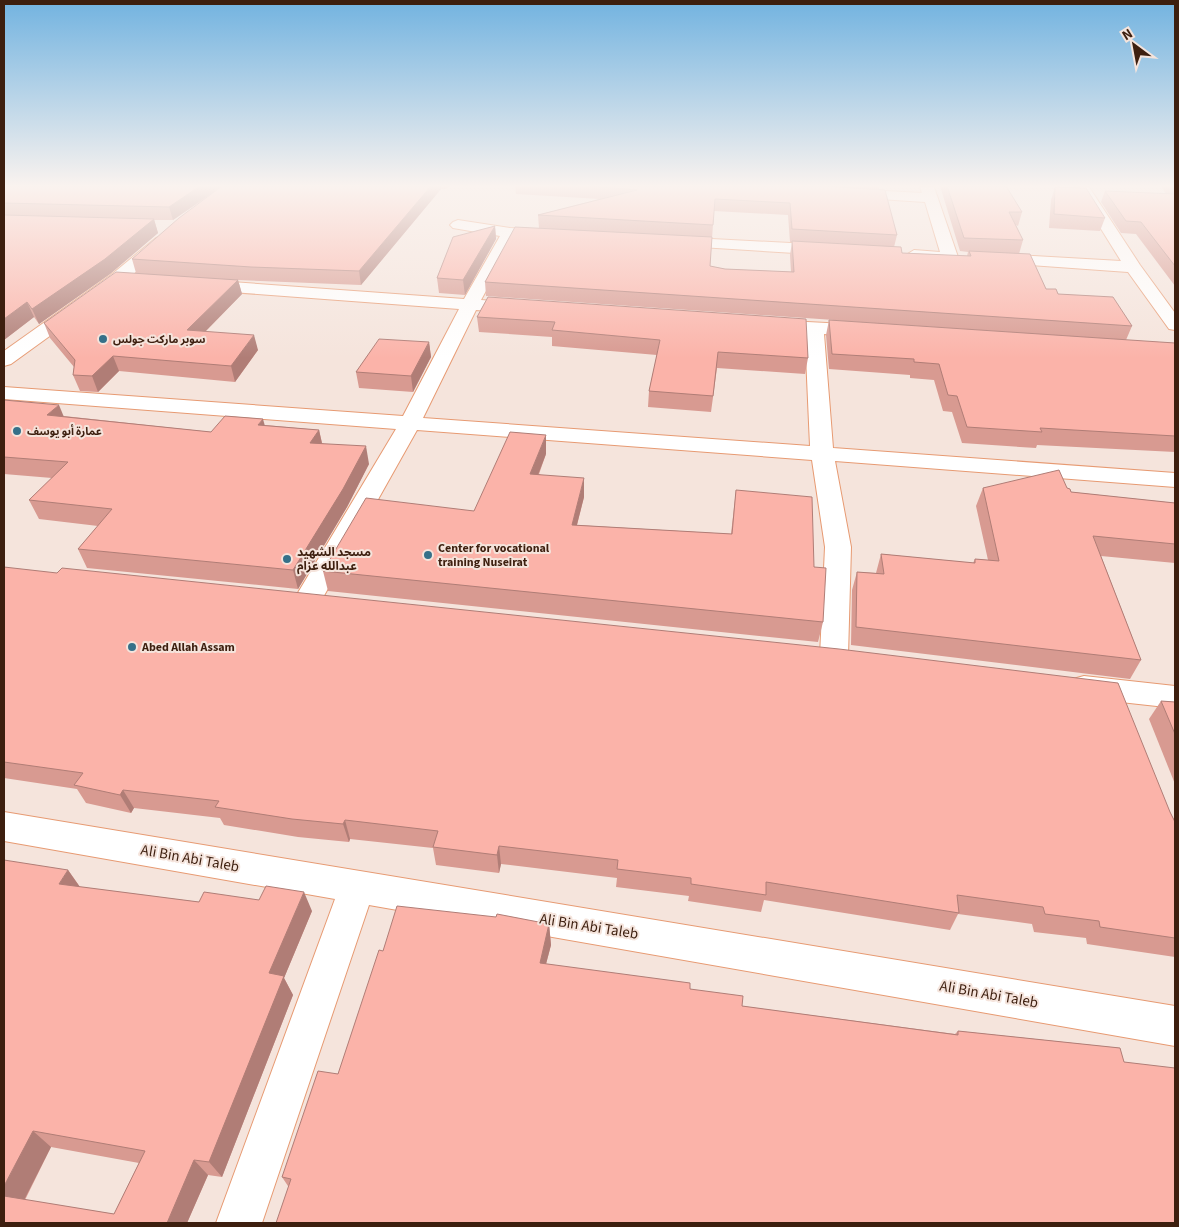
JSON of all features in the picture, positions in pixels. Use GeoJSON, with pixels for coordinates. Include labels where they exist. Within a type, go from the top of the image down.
{"type":"FeatureCollection","features":[{"type":"Feature","properties":{"kind":"street"},"geometry":{"type":"LineString","coordinates":[[4,360],[117,279],[151,244]]}},
{"type":"Feature","properties":{"kind":"street"},"geometry":{"type":"LineString","coordinates":[[307,601],[410,423],[470,304],[504,244]]}},
{"type":"Feature","properties":{"kind":"street"},"geometry":{"type":"LineString","coordinates":[[717,244],[842,251]]}},
{"type":"Feature","properties":{"kind":"street"},"geometry":{"type":"LineString","coordinates":[[946,244],[950,257]]}},
{"type":"Feature","properties":{"kind":"street"},"geometry":{"type":"LineString","coordinates":[[1119,244],[1175,325]]}},
{"type":"Feature","properties":{"kind":"street"},"geometry":{"type":"LineString","coordinates":[[901,254],[1134,267]]}},
{"type":"Feature","properties":{"kind":"street"},"geometry":{"type":"LineString","coordinates":[[117,279],[137,281]]}},
{"type":"Feature","properties":{"kind":"street"},"geometry":{"type":"LineString","coordinates":[[186,284],[539,309]]}},
{"type":"Feature","properties":{"kind":"street"},"geometry":{"type":"LineString","coordinates":[[755,324],[882,332]]}},
{"type":"Feature","properties":{"kind":"street"},"geometry":{"type":"LineString","coordinates":[[814,328],[822,454],[838,547],[834,656]]}},
{"type":"Feature","properties":{"kind":"street"},"geometry":{"type":"LineString","coordinates":[[4,393],[1175,480]]}},
{"type":"Feature","properties":{"kind":"street"},"geometry":{"type":"LineString","coordinates":[[278,598],[337,604]]}},
{"type":"Feature","properties":{"kind":"street"},"geometry":{"type":"LineString","coordinates":[[805,653],[864,660]]}},
{"type":"Feature","properties":{"kind":"street"},"geometry":{"type":"LineString","coordinates":[[1062,684],[1127,706],[1175,697]]}},
{"type":"Feature","properties":{"kind":"street","name":"Ali Bin Abi Taleb"},"geometry":{"type":"LineString","coordinates":[[4,826],[1175,1026]]}},
{"type":"Feature","properties":{"kind":"street"},"geometry":{"type":"LineString","coordinates":[[239,1223],[357,887]]}},
{"type":"Feature","properties":{"kind":"building"},"geometry":{"type":"Polygon","coordinates":[[[4,244],[123,244],[105,259],[32,309],[27,302],[4,319],[4,244]]]}},
{"type":"Feature","properties":{"kind":"building"},"geometry":{"type":"Polygon","coordinates":[[[149,244],[382,244],[359,271],[251,267],[132,259],[149,244]]]}},
{"type":"Feature","properties":{"kind":"building"},"geometry":{"type":"Polygon","coordinates":[[[450,244],[484,244],[463,280],[437,278],[450,244]]]}},
{"type":"Feature","properties":{"kind":"building"},"geometry":{"type":"Polygon","coordinates":[[[506,244],[711,244],[710,266],[725,269],[794,272],[792,244],[901,247],[902,253],[971,256],[969,251],[1030,254],[1046,289],[1056,289],[1058,294],[1113,297],[1132,326],[485,282],[506,244]]]}},
{"type":"Feature","properties":{"kind":"building"},"geometry":{"type":"Polygon","coordinates":[[[1158,244],[1175,244],[1175,266],[1158,244]]]}},
{"type":"Feature","properties":{"kind":"building"},"geometry":{"type":"Polygon","coordinates":[[[116,272],[238,280],[187,330],[254,335],[231,366],[113,356],[92,376],[73,375],[75,360],[44,323],[116,272]]]}},
{"type":"Feature","properties":{"kind":"building"},"geometry":{"type":"Polygon","coordinates":[[[488,297],[806,319],[808,358],[718,352],[713,396],[649,391],[660,340],[552,330],[555,322],[477,317],[488,297]]]}},
{"type":"Feature","properties":{"kind":"building"},"geometry":{"type":"Polygon","coordinates":[[[829,320],[1175,343],[1175,436],[1040,428],[1042,432],[967,427],[957,396],[948,395],[939,364],[914,362],[914,359],[832,354],[829,320]]]}},
{"type":"Feature","properties":{"kind":"building"},"geometry":{"type":"Polygon","coordinates":[[[379,339],[429,342],[411,376],[356,372],[379,339]]]}},
{"type":"Feature","properties":{"kind":"building"},"geometry":{"type":"Polygon","coordinates":[[[4,400],[59,405],[47,415],[211,432],[225,416],[263,419],[258,425],[319,430],[310,443],[366,446],[343,489],[293,570],[78,549],[112,509],[29,500],[68,462],[4,457],[4,400]]]}},
{"type":"Feature","properties":{"kind":"building"},"geometry":{"type":"Polygon","coordinates":[[[510,432],[546,435],[530,474],[584,478],[572,525],[732,534],[736,490],[812,497],[814,567],[826,568],[823,622],[323,571],[366,498],[474,511],[510,432]]]}},
{"type":"Feature","properties":{"kind":"building"},"geometry":{"type":"Polygon","coordinates":[[[1059,470],[1067,488],[1071,492],[1175,503],[1175,544],[1093,536],[1141,660],[856,627],[857,572],[884,574],[881,554],[975,563],[975,559],[999,561],[983,488],[1059,470]]]}},
{"type":"Feature","properties":{"kind":"building"},"geometry":{"type":"Polygon","coordinates":[[[4,567],[57,573],[62,568],[839,649],[1118,683],[1175,822],[1175,938],[1100,927],[1099,921],[1045,914],[1043,907],[957,895],[959,913],[766,882],[766,895],[691,884],[691,878],[617,869],[618,860],[499,846],[497,855],[433,847],[438,831],[345,820],[343,824],[292,819],[215,807],[219,801],[123,790],[120,795],[74,785],[83,773],[4,762],[4,567]]]}},
{"type":"Feature","properties":{"kind":"building"},"geometry":{"type":"Polygon","coordinates":[[[1161,701],[1175,702],[1175,734],[1161,701]]]}},
{"type":"Feature","properties":{"kind":"building"},"geometry":{"type":"Polygon","coordinates":[[[4,860],[68,870],[59,884],[199,902],[204,892],[259,900],[266,886],[304,892],[269,973],[284,976],[209,1162],[194,1160],[167,1223],[4,1223],[4,1196],[114,1214],[145,1151],[33,1131],[4,1186],[4,860]]]}},
{"type":"Feature","properties":{"kind":"building"},"geometry":{"type":"Polygon","coordinates":[[[397,906],[496,917],[497,914],[549,924],[540,963],[690,983],[690,989],[743,996],[742,1006],[958,1035],[958,1031],[1120,1048],[1124,1062],[1175,1068],[1175,1223],[276,1223],[291,1179],[282,1177],[318,1071],[338,1074],[379,950],[383,951],[397,906]]]}},
{"type":"Feature","properties":{"kind":"place","name":"سوبر ماركت جولس"},"geometry":{"type":"Point","coordinates":[103,339]}},
{"type":"Feature","properties":{"kind":"place","name":"عمارة أبو يوسف"},"geometry":{"type":"Point","coordinates":[17,431]}},
{"type":"Feature","properties":{"kind":"place","name":"Center for vocational training Nuseirat"},"geometry":{"type":"Point","coordinates":[428,555]}},
{"type":"Feature","properties":{"kind":"place","name":"مسجد الشهيد عبدالله عزام"},"geometry":{"type":"Point","coordinates":[287,559]}},
{"type":"Feature","properties":{"kind":"place","name":"Abed Allah Assam"},"geometry":{"type":"Point","coordinates":[132,647]}}]}
